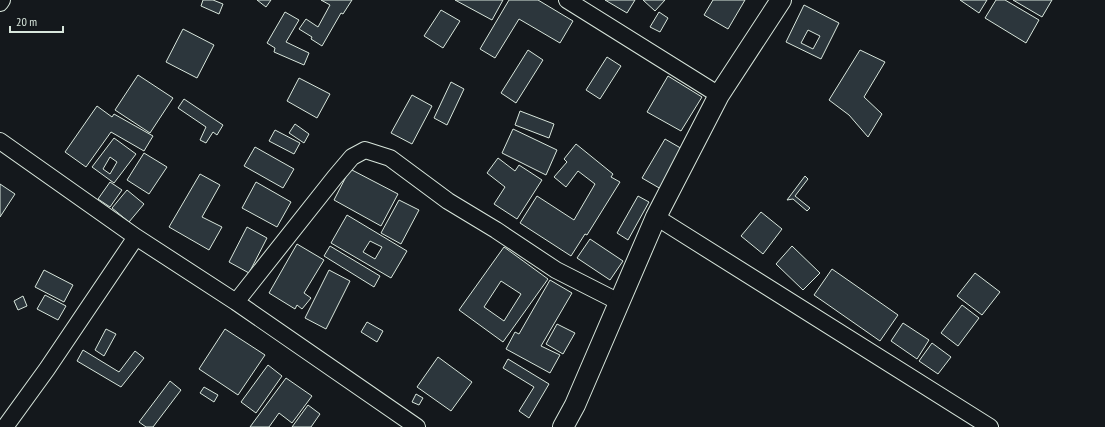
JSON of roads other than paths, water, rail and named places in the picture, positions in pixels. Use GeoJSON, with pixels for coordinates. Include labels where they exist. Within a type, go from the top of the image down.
{"type":"FeatureCollection","features":[{"type":"Feature","properties":{"kind":"street"},"geometry":{"type":"LineString","coordinates":[[567,0],[718,95]]}},
{"type":"Feature","properties":{"kind":"street"},"geometry":{"type":"LineString","coordinates":[[563,427],[575,406],[656,217],[718,95],[781,0]]}},
{"type":"Feature","properties":{"kind":"street"},"geometry":{"type":"LineString","coordinates":[[0,141],[136,236],[236,302],[417,427]]}},
{"type":"Feature","properties":{"kind":"street"},"geometry":{"type":"LineString","coordinates":[[236,302],[335,177],[352,157],[365,150],[390,158],[448,201],[496,230],[556,270],[619,302]]}},
{"type":"Feature","properties":{"kind":"street"},"geometry":{"type":"LineString","coordinates":[[656,217],[990,427]]}},
{"type":"Feature","properties":{"kind":"street"},"geometry":{"type":"LineString","coordinates":[[5,427],[47,369],[136,236]]}}]}
